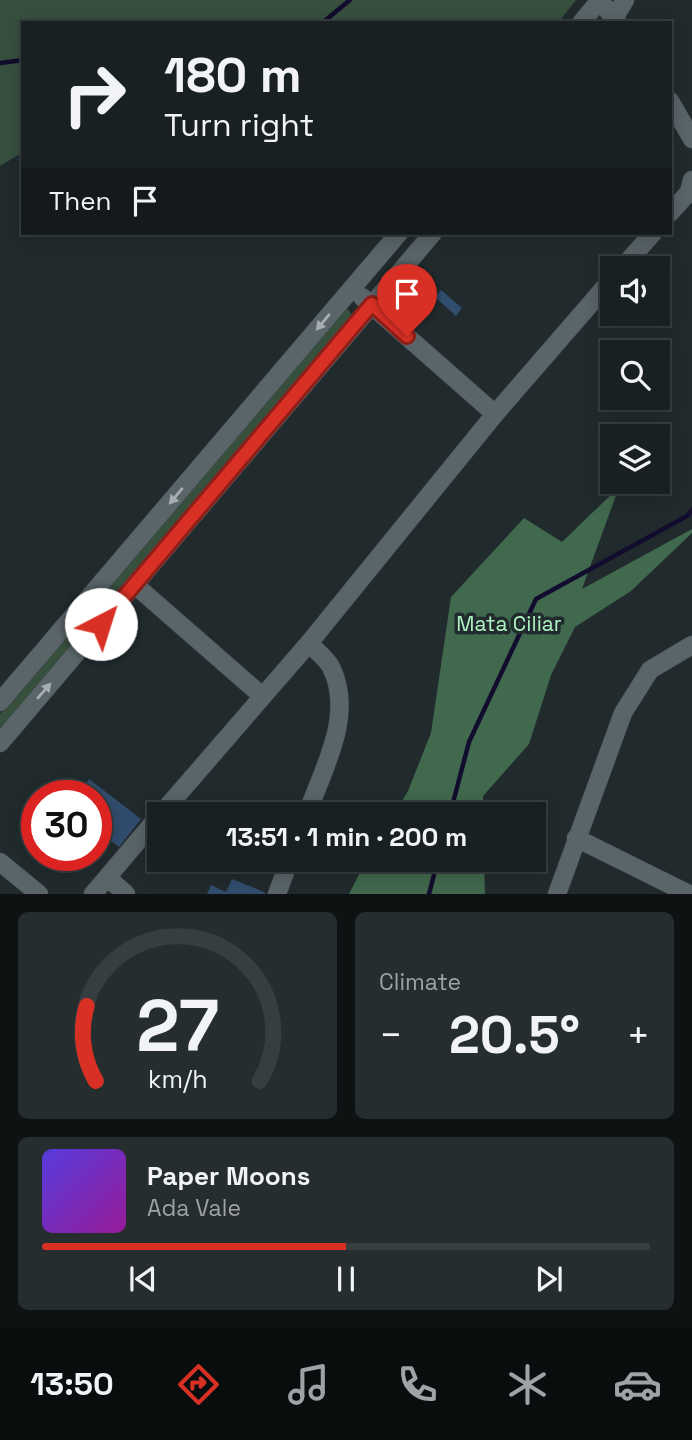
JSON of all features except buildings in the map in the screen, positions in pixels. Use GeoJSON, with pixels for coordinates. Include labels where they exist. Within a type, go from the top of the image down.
{"type":"FeatureCollection","features":[{"type":"Feature","properties":{"kind":"street"},"geometry":{"type":"LineString","coordinates":[[583,21],[600,0],[615,21],[625,0]]}},
{"type":"Feature","properties":{"kind":"street"},"geometry":{"type":"LineString","coordinates":[[672,104],[692,139]]}},
{"type":"Feature","properties":{"kind":"street"},"geometry":{"type":"LineString","coordinates":[[672,211],[689,192],[692,180]]}},
{"type":"Feature","properties":{"kind":"street"},"geometry":{"type":"LineString","coordinates":[[0,702],[397,235]]}},
{"type":"Feature","properties":{"kind":"street"},"geometry":{"type":"LineString","coordinates":[[0,743],[431,235]]}},
{"type":"Feature","properties":{"kind":"street"},"geometry":{"type":"LineString","coordinates":[[633,256],[651,235]]}},
{"type":"Feature","properties":{"kind":"street"},"geometry":{"type":"LineString","coordinates":[[351,288],[495,414]]}},
{"type":"Feature","properties":{"kind":"street"},"geometry":{"type":"LineString","coordinates":[[171,802],[261,695],[309,643],[495,414],[600,293]]}},
{"type":"Feature","properties":{"kind":"street"},"geometry":{"type":"LineString","coordinates":[[135,585],[261,695]]}},
{"type":"Feature","properties":{"kind":"street"},"geometry":{"type":"LineString","coordinates":[[309,643],[331,667],[340,709],[338,730],[311,802]]}},
{"type":"Feature","properties":{"kind":"street"},"geometry":{"type":"LineString","coordinates":[[556,894],[630,702],[650,670],[692,645]]}},
{"type":"Feature","properties":{"kind":"street"},"geometry":{"type":"LineString","coordinates":[[93,894],[147,831]]}},
{"type":"Feature","properties":{"kind":"street"},"geometry":{"type":"LineString","coordinates":[[576,838],[689,894]]}},
{"type":"Feature","properties":{"kind":"street"},"geometry":{"type":"LineString","coordinates":[[0,862],[39,894]]}},
{"type":"Feature","properties":{"kind":"street"},"geometry":{"type":"LineString","coordinates":[[277,894],[285,872]]}},
{"type":"Feature","properties":{"kind":"street"},"geometry":{"type":"LineString","coordinates":[[108,878],[126,894]]}},
{"type":"Feature","properties":{"kind":"green space"},"geometry":{"type":"Polygon","coordinates":[[[0,0],[576,0],[560,21],[21,21],[21,153],[0,166],[0,0]]]}},
{"type":"Feature","properties":{"kind":"green space"},"geometry":{"type":"Polygon","coordinates":[[[347,308],[352,315],[0,733],[0,714],[347,308]]]}},
{"type":"Feature","properties":{"kind":"green space","name":"Mata Ciliar"},"geometry":{"type":"Polygon","coordinates":[[[612,494],[616,494],[582,589],[692,529],[692,533],[631,591],[575,627],[551,675],[529,744],[483,796],[483,802],[401,802],[431,733],[451,597],[524,518],[562,542],[612,494]]]}},
{"type":"Feature","properties":{"kind":"green space"},"geometry":{"type":"Polygon","coordinates":[[[360,872],[484,872],[485,894],[349,894],[360,872]]]}},
{"type":"Feature","properties":{"kind":"waterway"},"geometry":{"type":"LineString","coordinates":[[324,21],[350,0]]}},
{"type":"Feature","properties":{"kind":"waterway"},"geometry":{"type":"LineString","coordinates":[[0,63],[21,60]]}},
{"type":"Feature","properties":{"kind":"waterway"},"geometry":{"type":"LineString","coordinates":[[453,802],[469,742],[536,599],[687,516],[692,510]]}},
{"type":"Feature","properties":{"kind":"waterway"},"geometry":{"type":"LineString","coordinates":[[429,894],[435,872]]}},
{"type":"Feature","properties":{"kind":"route"},"geometry":{"type":"LineString","coordinates":[[101,624],[372,304],[407,336]]}}]}
